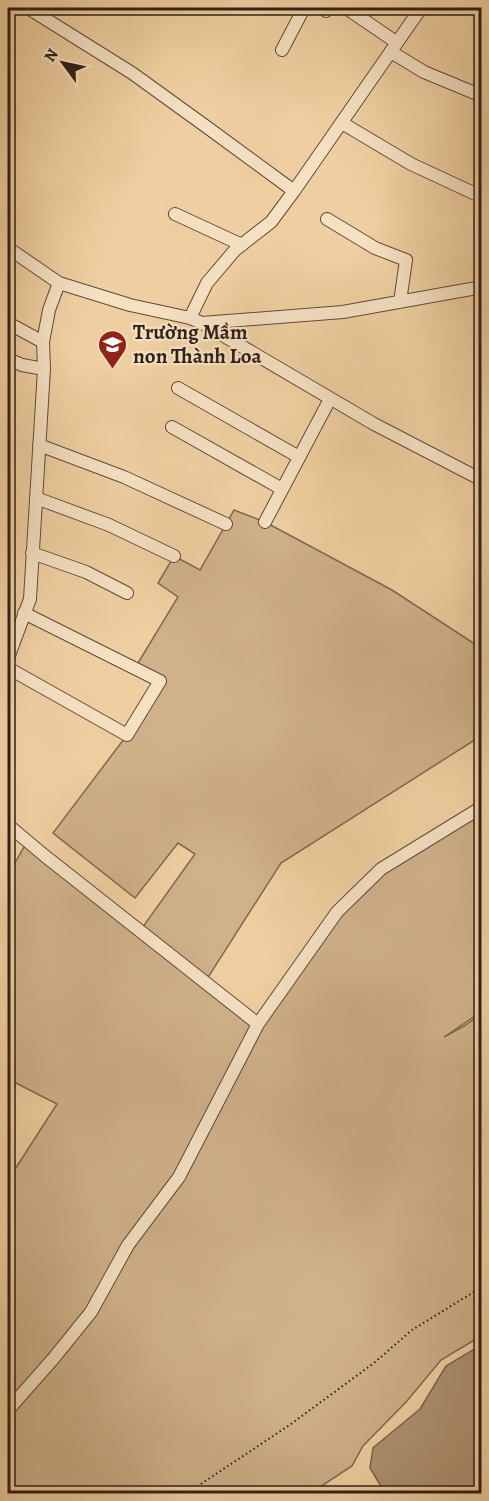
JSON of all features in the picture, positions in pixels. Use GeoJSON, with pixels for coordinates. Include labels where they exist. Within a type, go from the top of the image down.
{"type":"FeatureCollection","features":[{"type":"Feature","properties":{"kind":"street"},"geometry":{"type":"LineString","coordinates":[[28,8],[132,73],[294,191]]}},
{"type":"Feature","properties":{"kind":"street"},"geometry":{"type":"LineString","coordinates":[[282,50],[304,8]]}},
{"type":"Feature","properties":{"kind":"street"},"geometry":{"type":"LineString","coordinates":[[346,8],[424,72],[482,96]]}},
{"type":"Feature","properties":{"kind":"street"},"geometry":{"type":"LineString","coordinates":[[190,318],[207,283],[235,250],[271,222],[421,8]]}},
{"type":"Feature","properties":{"kind":"street"},"geometry":{"type":"LineString","coordinates":[[342,123],[411,164],[482,197]]}},
{"type":"Feature","properties":{"kind":"street"},"geometry":{"type":"LineString","coordinates":[[175,214],[242,245]]}},
{"type":"Feature","properties":{"kind":"street"},"geometry":{"type":"LineString","coordinates":[[327,219],[375,248],[406,260],[400,302]]}},
{"type":"Feature","properties":{"kind":"street"},"geometry":{"type":"LineString","coordinates":[[8,248],[58,283],[130,305],[190,318],[202,323],[374,424],[482,480]]}},
{"type":"Feature","properties":{"kind":"street"},"geometry":{"type":"LineString","coordinates":[[8,658],[30,599],[44,369],[43,342],[49,310],[58,283]]}},
{"type":"Feature","properties":{"kind":"street"},"geometry":{"type":"LineString","coordinates":[[202,323],[343,312],[482,287]]}},
{"type":"Feature","properties":{"kind":"street"},"geometry":{"type":"LineString","coordinates":[[8,323],[43,342]]}},
{"type":"Feature","properties":{"kind":"street"},"geometry":{"type":"LineString","coordinates":[[8,359],[21,365],[44,369]]}},
{"type":"Feature","properties":{"kind":"street"},"geometry":{"type":"LineString","coordinates":[[177,388],[299,457]]}},
{"type":"Feature","properties":{"kind":"street"},"geometry":{"type":"LineString","coordinates":[[265,522],[330,399]]}},
{"type":"Feature","properties":{"kind":"street"},"geometry":{"type":"LineString","coordinates":[[172,427],[282,489]]}},
{"type":"Feature","properties":{"kind":"street"},"geometry":{"type":"LineString","coordinates":[[39,445],[124,477],[226,524]]}},
{"type":"Feature","properties":{"kind":"street"},"geometry":{"type":"LineString","coordinates":[[36,498],[109,525],[174,555]]}},
{"type":"Feature","properties":{"kind":"street"},"geometry":{"type":"LineString","coordinates":[[33,553],[86,573],[127,593]]}},
{"type":"Feature","properties":{"kind":"street"},"geometry":{"type":"LineString","coordinates":[[8,668],[127,735],[160,681],[24,613]]}},
{"type":"Feature","properties":{"kind":"street"},"geometry":{"type":"LineString","coordinates":[[8,1410],[91,1312],[128,1245],[179,1177],[258,1024],[337,912],[381,869],[482,807]]}},
{"type":"Feature","properties":{"kind":"street"},"geometry":{"type":"LineString","coordinates":[[8,825],[258,1024]]}},
{"type":"Feature","properties":{"kind":"path"},"geometry":{"type":"LineString","coordinates":[[186,1494],[291,1424],[374,1363],[412,1330],[482,1287]]}},
{"type":"Feature","properties":{"kind":"shaded area"},"geometry":{"type":"Polygon","coordinates":[[[234,510],[265,522],[392,590],[481,648],[481,736],[281,863],[205,982],[258,1024],[297,968],[381,869],[481,808],[481,1012],[444,1037],[481,1014],[481,1336],[441,1360],[407,1401],[363,1446],[352,1466],[311,1493],[8,1493],[8,1180],[57,1104],[8,1079],[8,875],[27,842],[140,931],[195,854],[178,843],[135,898],[53,833],[127,735],[160,681],[135,668],[178,597],[158,583],[174,556],[200,570],[234,510]]]}},
{"type":"Feature","properties":{"kind":"shaded area"},"geometry":{"type":"Polygon","coordinates":[[[481,1345],[481,1493],[385,1493],[370,1468],[373,1448],[420,1409],[446,1366],[481,1345]]]}},
{"type":"Feature","properties":{"kind":"place","name":"Trường Mầm non Thành Loa"},"geometry":{"type":"Point","coordinates":[112,370]}}]}
